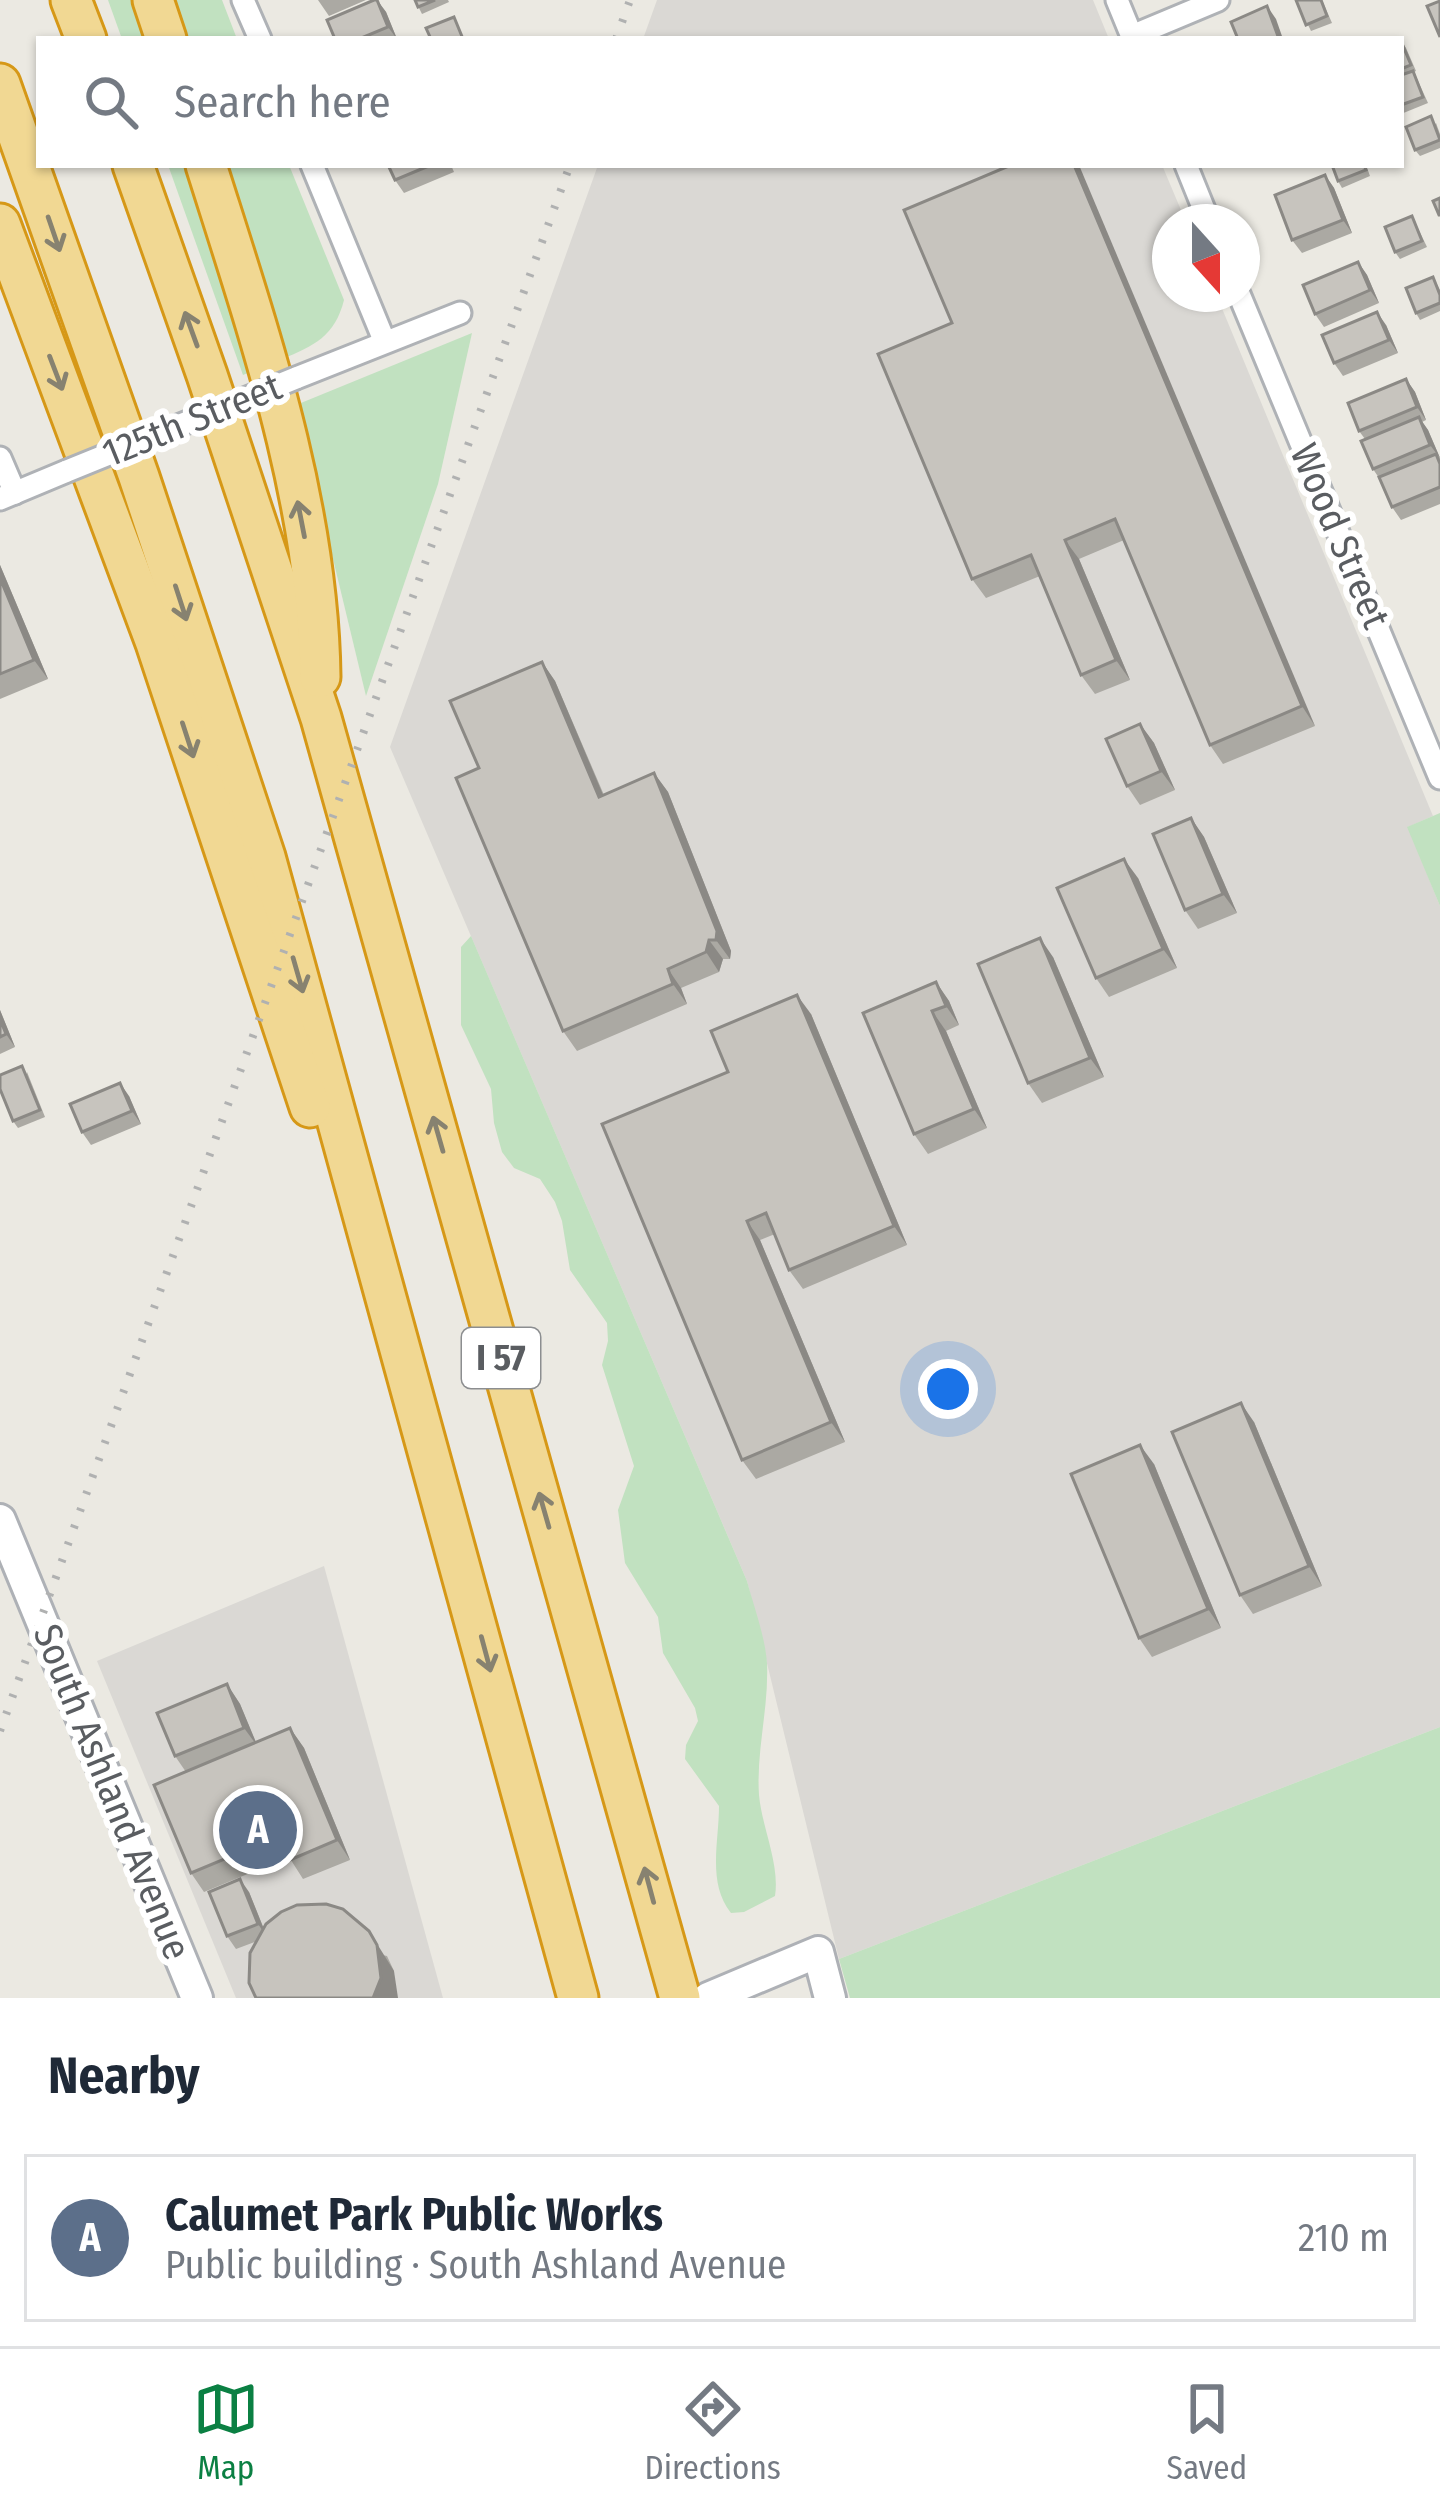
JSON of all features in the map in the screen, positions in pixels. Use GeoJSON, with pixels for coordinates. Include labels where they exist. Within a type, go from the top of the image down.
{"type":"FeatureCollection","features":[{"type":"Feature","properties":{"kind":"highway"},"geometry":{"type":"LineString","coordinates":[[71,0],[85,36]]}},
{"type":"Feature","properties":{"kind":"highway"},"geometry":{"type":"LineString","coordinates":[[153,0],[165,36]]}},
{"type":"Feature","properties":{"kind":"highway","name":"I 57"},"geometry":{"type":"LineString","coordinates":[[0,84],[139,477],[265,857],[578,1998]]}},
{"type":"Feature","properties":{"kind":"highway","name":"I 57"},"geometry":{"type":"LineString","coordinates":[[134,168],[320,718],[680,1998]]}},
{"type":"Feature","properties":{"kind":"highway"},"geometry":{"type":"LineString","coordinates":[[207,168],[257,325],[288,452],[319,612],[320,718]]}},
{"type":"Feature","properties":{"kind":"highway"},"geometry":{"type":"LineString","coordinates":[[0,224],[156,643],[301,1083],[400,1338]]}},
{"type":"Feature","properties":{"kind":"main road","name":"South Ashland Avenue"},"geometry":{"type":"LineString","coordinates":[[0,1520],[197,1998]]}},
{"type":"Feature","properties":{"kind":"main road"},"geometry":{"type":"LineString","coordinates":[[708,1998],[818,1952],[830,1998]]}},
{"type":"Feature","properties":{"kind":"street"},"geometry":{"type":"LineString","coordinates":[[244,0],[259,36]]}},
{"type":"Feature","properties":{"kind":"street"},"geometry":{"type":"LineString","coordinates":[[1117,0],[1133,36]]}},
{"type":"Feature","properties":{"kind":"street"},"geometry":{"type":"LineString","coordinates":[[1135,36],[1219,0]]}},
{"type":"Feature","properties":{"kind":"street"},"geometry":{"type":"LineString","coordinates":[[313,168],[384,340]]}},
{"type":"Feature","properties":{"kind":"street"},"geometry":{"type":"LineString","coordinates":[[1187,168],[1202,204]]}},
{"type":"Feature","properties":{"kind":"street","name":"Wood Street"},"geometry":{"type":"LineString","coordinates":[[1246,312],[1440,778]]}},
{"type":"Feature","properties":{"kind":"street","name":"125th Street"},"geometry":{"type":"LineString","coordinates":[[7,496],[460,313]]}},
{"type":"Feature","properties":{"kind":"street"},"geometry":{"type":"LineString","coordinates":[[0,458],[7,496]]}},
{"type":"Feature","properties":{"kind":"shaded area"},"geometry":{"type":"Polygon","coordinates":[[[657,0],[1093,0],[1108,36],[644,36],[657,0]]]}},
{"type":"Feature","properties":{"kind":"shaded area"},"geometry":{"type":"Polygon","coordinates":[[[597,168],[1163,168],[1178,204],[1152,204],[1152,312],[1223,312],[1433,816],[1408,827],[1440,906],[1440,1727],[839,1959],[747,1581],[390,747],[597,168]]]}},
{"type":"Feature","properties":{"kind":"shaded area"},"geometry":{"type":"Polygon","coordinates":[[[324,1566],[443,1998],[236,1998],[97,1661],[324,1566]]]}},
{"type":"Feature","properties":{"kind":"green space"},"geometry":{"type":"Polygon","coordinates":[[[108,0],[144,0],[156,36],[121,36],[108,0]]]}},
{"type":"Feature","properties":{"kind":"green space"},"geometry":{"type":"Polygon","coordinates":[[[174,0],[222,0],[236,36],[186,36],[174,0]]]}},
{"type":"Feature","properties":{"kind":"green space"},"geometry":{"type":"Polygon","coordinates":[[[169,168],[200,168],[257,369],[243,375],[169,168]]]}},
{"type":"Feature","properties":{"kind":"green space"},"geometry":{"type":"Polygon","coordinates":[[[229,168],[290,168],[344,300],[335,323],[322,338],[282,359],[229,168]]]}},
{"type":"Feature","properties":{"kind":"green space"},"geometry":{"type":"Polygon","coordinates":[[[472,333],[438,484],[366,696],[296,405],[472,333]]]}},
{"type":"Feature","properties":{"kind":"green space"},"geometry":{"type":"Polygon","coordinates":[[[1440,813],[1440,906],[1407,827],[1440,813]]]}},
{"type":"Feature","properties":{"kind":"green space"},"geometry":{"type":"Polygon","coordinates":[[[471,936],[747,1581],[759,1622],[767,1680],[759,1795],[776,1884],[775,1896],[744,1912],[731,1913],[719,1889],[719,1806],[685,1759],[698,1721],[695,1708],[663,1653],[658,1617],[625,1563],[618,1510],[634,1466],[602,1365],[607,1323],[570,1270],[555,1202],[540,1179],[514,1168],[502,1152],[491,1089],[461,1025],[461,947],[471,936]]]}},
{"type":"Feature","properties":{"kind":"green space"},"geometry":{"type":"Polygon","coordinates":[[[1440,1727],[1440,1998],[850,1998],[839,1959],[1440,1727]]]}},
{"type":"Feature","properties":{"kind":"building"},"geometry":{"type":"Polygon","coordinates":[[[377,0],[388,27],[366,36],[334,36],[327,20],[377,0]]]}},
{"type":"Feature","properties":{"kind":"building"},"geometry":{"type":"Polygon","coordinates":[[[1296,0],[1321,0],[1327,16],[1306,25],[1296,0]]]}},
{"type":"Feature","properties":{"kind":"building"},"geometry":{"type":"Polygon","coordinates":[[[1440,1],[1440,37],[1427,6],[1440,1]]]}},
{"type":"Feature","properties":{"kind":"building"},"geometry":{"type":"Polygon","coordinates":[[[1267,6],[1278,36],[1237,36],[1231,22],[1267,6]]]}},
{"type":"Feature","properties":{"kind":"building"},"geometry":{"type":"Polygon","coordinates":[[[454,17],[462,36],[430,36],[426,28],[454,17]]]}},
{"type":"Feature","properties":{"kind":"building"},"geometry":{"type":"Polygon","coordinates":[[[1413,71],[1423,97],[1404,104],[1404,74],[1413,71]]]}},
{"type":"Feature","properties":{"kind":"building"},"geometry":{"type":"Polygon","coordinates":[[[1431,116],[1440,140],[1415,150],[1406,127],[1431,116]]]}},
{"type":"Feature","properties":{"kind":"building"},"geometry":{"type":"Polygon","coordinates":[[[389,168],[424,168],[395,180],[389,168]]]}},
{"type":"Feature","properties":{"kind":"building"},"geometry":{"type":"Polygon","coordinates":[[[1004,168],[1075,168],[1302,706],[1210,745],[1115,519],[1065,540],[1116,660],[1081,675],[1031,555],[972,579],[878,354],[952,323],[904,210],[1004,168]]]}},
{"type":"Feature","properties":{"kind":"building"},"geometry":{"type":"Polygon","coordinates":[[[1333,168],[1365,168],[1366,170],[1338,181],[1333,168]]]}},
{"type":"Feature","properties":{"kind":"building"},"geometry":{"type":"Polygon","coordinates":[[[1325,175],[1343,220],[1292,240],[1275,195],[1325,175]]]}},
{"type":"Feature","properties":{"kind":"building"},"geometry":{"type":"Polygon","coordinates":[[[1412,216],[1422,241],[1395,252],[1385,227],[1412,216]]]}},
{"type":"Feature","properties":{"kind":"building"},"geometry":{"type":"Polygon","coordinates":[[[1358,262],[1370,290],[1315,314],[1303,285],[1358,262]]]}},
{"type":"Feature","properties":{"kind":"building"},"geometry":{"type":"Polygon","coordinates":[[[1433,277],[1440,303],[1416,313],[1406,288],[1433,277]]]}},
{"type":"Feature","properties":{"kind":"building"},"geometry":{"type":"Polygon","coordinates":[[[1377,312],[1389,340],[1334,363],[1322,335],[1377,312]]]}},
{"type":"Feature","properties":{"kind":"building"},"geometry":{"type":"Polygon","coordinates":[[[1406,379],[1417,407],[1359,431],[1348,403],[1406,379]]]}},
{"type":"Feature","properties":{"kind":"building"},"geometry":{"type":"Polygon","coordinates":[[[1419,417],[1430,445],[1373,469],[1361,441],[1419,417]]]}},
{"type":"Feature","properties":{"kind":"building"},"geometry":{"type":"Polygon","coordinates":[[[1436,454],[1440,487],[1392,507],[1379,477],[1436,454]]]}},
{"type":"Feature","properties":{"kind":"building"},"geometry":{"type":"Polygon","coordinates":[[[0,578],[34,660],[0,674],[0,578]]]}},
{"type":"Feature","properties":{"kind":"building"},"geometry":{"type":"Polygon","coordinates":[[[542,662],[599,797],[654,773],[717,931],[706,952],[668,969],[673,984],[563,1031],[456,778],[479,768],[450,701],[542,662]]]}},
{"type":"Feature","properties":{"kind":"building"},"geometry":{"type":"Polygon","coordinates":[[[1140,724],[1161,771],[1127,786],[1106,739],[1140,724]]]}},
{"type":"Feature","properties":{"kind":"building"},"geometry":{"type":"Polygon","coordinates":[[[1191,818],[1223,894],[1185,910],[1153,834],[1191,818]]]}},
{"type":"Feature","properties":{"kind":"building"},"geometry":{"type":"Polygon","coordinates":[[[1124,859],[1163,949],[1096,978],[1057,888],[1124,859]]]}},
{"type":"Feature","properties":{"kind":"building"},"geometry":{"type":"Polygon","coordinates":[[[1040,938],[1090,1058],[1028,1083],[978,964],[1040,938]]]}},
{"type":"Feature","properties":{"kind":"building"},"geometry":{"type":"Polygon","coordinates":[[[936,982],[946,1006],[932,1011],[974,1109],[914,1134],[863,1013],[936,982]]]}},
{"type":"Feature","properties":{"kind":"building"},"geometry":{"type":"Polygon","coordinates":[[[797,995],[894,1226],[789,1270],[766,1213],[747,1221],[831,1422],[742,1460],[602,1124],[728,1072],[711,1031],[797,995]]]}},
{"type":"Feature","properties":{"kind":"building"},"geometry":{"type":"Polygon","coordinates":[[[22,1066],[40,1110],[13,1121],[0,1089],[0,1075],[22,1066]]]}},
{"type":"Feature","properties":{"kind":"building"},"geometry":{"type":"Polygon","coordinates":[[[120,1083],[132,1111],[82,1132],[70,1104],[120,1083]]]}},
{"type":"Feature","properties":{"kind":"building"},"geometry":{"type":"Polygon","coordinates":[[[1241,1403],[1309,1566],[1240,1595],[1172,1432],[1241,1403]]]}},
{"type":"Feature","properties":{"kind":"building"},"geometry":{"type":"Polygon","coordinates":[[[1140,1445],[1208,1609],[1139,1638],[1071,1474],[1140,1445]]]}},
{"type":"Feature","properties":{"kind":"building"},"geometry":{"type":"Polygon","coordinates":[[[227,1684],[244,1728],[175,1756],[157,1713],[227,1684]]]}},
{"type":"Feature","properties":{"kind":"building"},"geometry":{"type":"Polygon","coordinates":[[[290,1728],[337,1840],[290,1860],[280,1836],[191,1873],[154,1785],[290,1728]]]}},
{"type":"Feature","properties":{"kind":"building"},"geometry":{"type":"Polygon","coordinates":[[[240,1879],[258,1924],[227,1936],[209,1892],[240,1879]]]}},
{"type":"Feature","properties":{"kind":"building"},"geometry":{"type":"Polygon","coordinates":[[[297,1905],[343,1909],[369,1931],[377,1945],[381,1978],[373,1998],[256,1998],[249,1983],[250,1953],[266,1924],[297,1905]]]}},
{"type":"Feature","properties":{"kind":"railway"},"geometry":{"type":"LineString","coordinates":[[617,36],[630,0]]}},
{"type":"Feature","properties":{"kind":"railway"},"geometry":{"type":"LineString","coordinates":[[0,1731],[569,168]]}},
{"type":"Feature","properties":{"kind":"place","name":"Calumet Park Public Works"},"geometry":{"type":"Point","coordinates":[258,1830]}}]}
